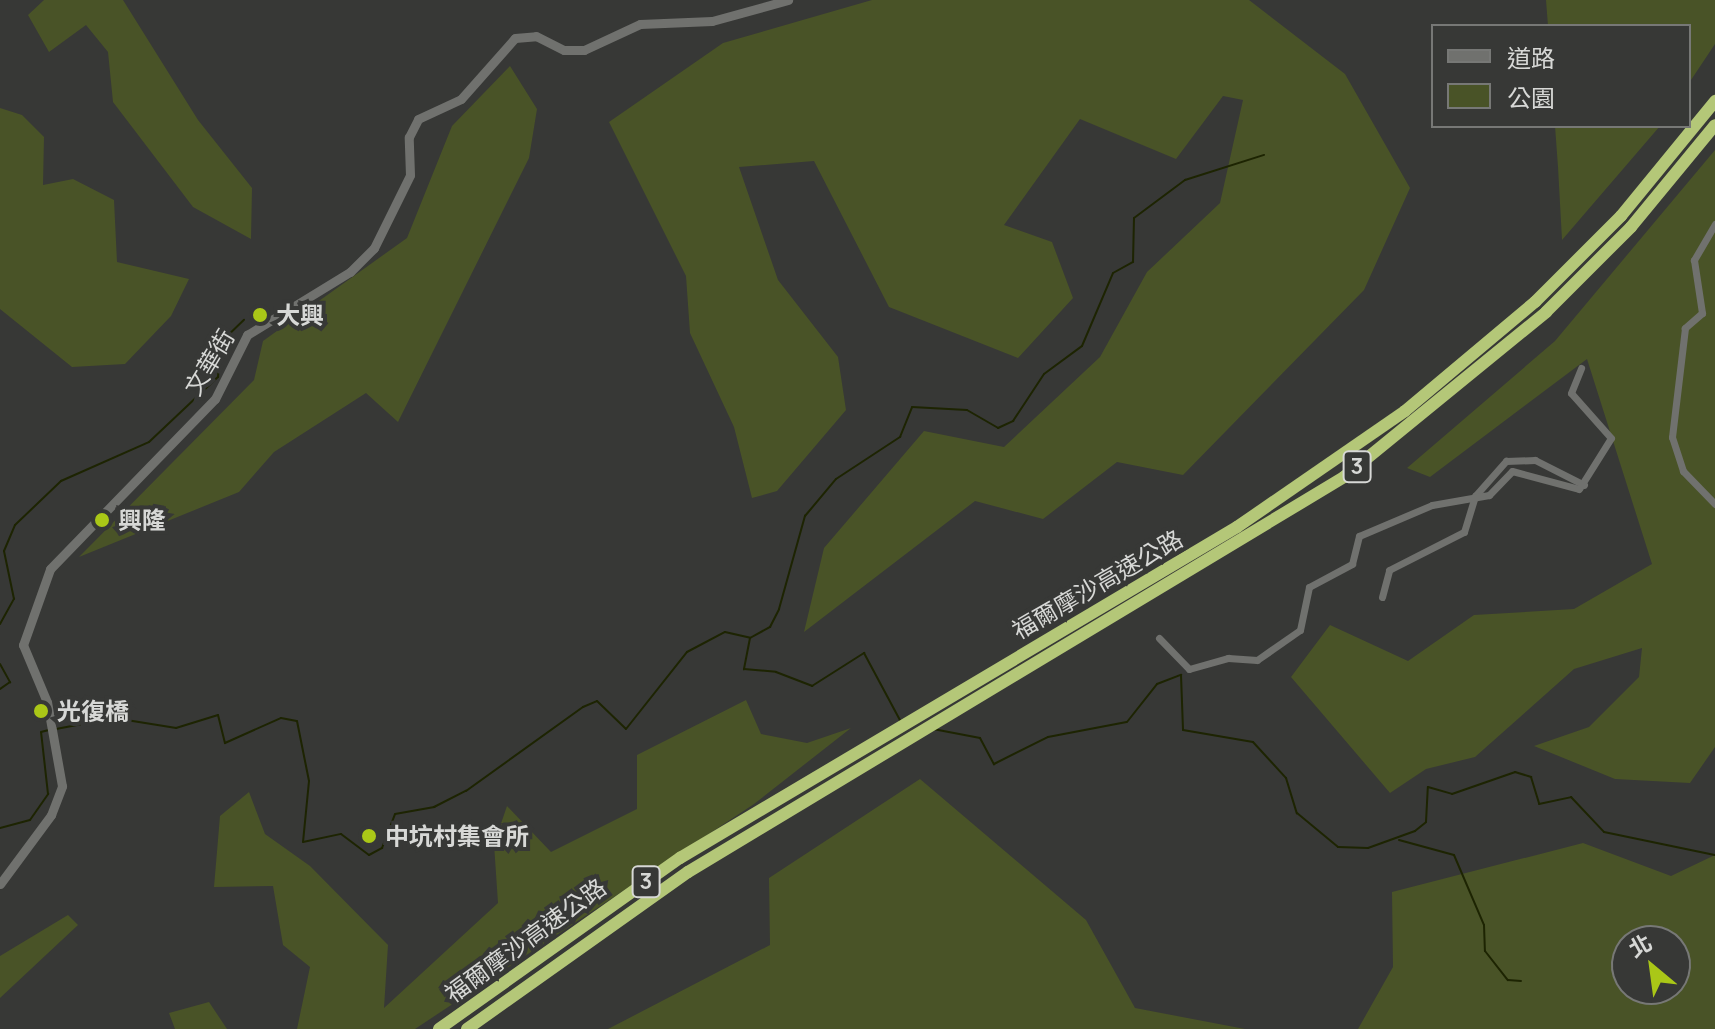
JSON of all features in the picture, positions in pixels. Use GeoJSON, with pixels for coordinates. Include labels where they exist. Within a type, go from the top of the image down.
{"type":"FeatureCollection","features":[{"type":"Feature","properties":{"kind":"highway","name":"福爾摩沙高速公路"},"geometry":{"type":"LineString","coordinates":[[439,1029],[680,858],[861,747],[1237,527],[1405,411],[1546,291],[1621,216],[1715,101]]}},
{"type":"Feature","properties":{"kind":"highway","name":"福爾摩沙高速公路"},"geometry":{"type":"LineString","coordinates":[[467,1029],[675,881],[841,777],[1233,549],[1416,424],[1546,312],[1715,125]]}},
{"type":"Feature","properties":{"kind":"street","name":"文華街"},"geometry":{"type":"LineString","coordinates":[[0,884],[60,796],[52,728],[23,645],[55,560],[215,399],[247,335],[350,272],[374,248],[410,175],[409,137],[418,119],[461,99],[515,38],[536,36],[564,50],[584,50],[640,24],[712,21],[788,0]]}},
{"type":"Feature","properties":{"kind":"street"},"geometry":{"type":"LineString","coordinates":[[1715,224],[1694,260],[1702,313],[1685,328],[1672,437],[1683,471],[1715,504]]}},
{"type":"Feature","properties":{"kind":"street"},"geometry":{"type":"LineString","coordinates":[[1382,597],[1389,570],[1464,532],[1475,496],[1499,465],[1515,459],[1535,460],[1584,485],[1611,438],[1571,393],[1581,368]]}},
{"type":"Feature","properties":{"kind":"street"},"geometry":{"type":"LineString","coordinates":[[1159,638],[1189,669],[1228,658],[1257,660],[1300,630],[1309,587],[1352,564],[1359,536],[1393,527],[1418,509],[1475,496]]}},
{"type":"Feature","properties":{"kind":"green space"},"geometry":{"type":"Polygon","coordinates":[[[44,0],[123,0],[198,120],[252,188],[251,239],[193,207],[113,102],[108,52],[86,25],[49,52],[28,15],[44,0]]]}},
{"type":"Feature","properties":{"kind":"green space"},"geometry":{"type":"Polygon","coordinates":[[[872,0],[1249,0],[1345,74],[1410,188],[1364,290],[1183,475],[1117,462],[1043,519],[975,501],[804,632],[824,548],[924,431],[1004,447],[1100,357],[1147,272],[1220,203],[1243,100],[1223,96],[1176,159],[1080,119],[1004,225],[1052,242],[1073,298],[1018,358],[889,307],[814,161],[739,167],[778,280],[838,357],[846,410],[777,491],[752,498],[734,427],[690,333],[686,276],[609,122],[723,43],[872,0]]]}},
{"type":"Feature","properties":{"kind":"green space"},"geometry":{"type":"Polygon","coordinates":[[[1546,0],[1715,0],[1715,44],[1691,80],[1691,24],[1548,24],[1546,0]]]}},
{"type":"Feature","properties":{"kind":"green space"},"geometry":{"type":"Polygon","coordinates":[[[510,66],[537,109],[529,158],[398,422],[366,393],[274,452],[239,492],[79,557],[254,380],[263,341],[407,238],[452,126],[510,66]]]}},
{"type":"Feature","properties":{"kind":"green space"},"geometry":{"type":"Polygon","coordinates":[[[0,108],[22,115],[44,137],[43,185],[73,179],[114,200],[117,262],[189,279],[171,316],[125,364],[72,367],[0,309],[0,108]]]}},
{"type":"Feature","properties":{"kind":"green space"},"geometry":{"type":"Polygon","coordinates":[[[1555,128],[1658,128],[1562,240],[1555,128]]]}},
{"type":"Feature","properties":{"kind":"green space"},"geometry":{"type":"Polygon","coordinates":[[[1715,150],[1715,747],[1690,783],[1615,779],[1534,746],[1589,727],[1639,677],[1642,648],[1574,669],[1475,757],[1426,769],[1390,793],[1291,677],[1330,625],[1408,661],[1474,615],[1574,609],[1652,564],[1587,359],[1430,477],[1407,468],[1555,341],[1715,150]]]}},
{"type":"Feature","properties":{"kind":"green space"},"geometry":{"type":"Polygon","coordinates":[[[746,700],[761,734],[807,743],[851,728],[754,804],[415,1029],[297,1029],[310,967],[283,945],[273,886],[214,887],[220,816],[249,792],[265,834],[310,866],[388,945],[384,1008],[498,903],[494,844],[507,806],[551,852],[637,809],[637,755],[746,700]]]}},
{"type":"Feature","properties":{"kind":"green space"},"geometry":{"type":"Polygon","coordinates":[[[920,779],[1086,920],[1135,1008],[1245,1029],[608,1029],[770,945],[769,878],[920,779]]]}},
{"type":"Feature","properties":{"kind":"green space"},"geometry":{"type":"Polygon","coordinates":[[[1583,843],[1671,876],[1715,855],[1715,1029],[1358,1029],[1393,967],[1392,892],[1583,843]]]}},
{"type":"Feature","properties":{"kind":"green space"},"geometry":{"type":"Polygon","coordinates":[[[68,915],[78,925],[0,998],[0,956],[68,915]]]}},
{"type":"Feature","properties":{"kind":"green space"},"geometry":{"type":"Polygon","coordinates":[[[209,1002],[227,1029],[175,1029],[169,1013],[209,1002]]]}},
{"type":"Feature","properties":{"kind":"waterway"},"geometry":{"type":"LineString","coordinates":[[750,638],[770,627],[779,609],[805,516],[836,479],[900,437],[912,407],[967,410],[998,428],[1013,421],[1044,374],[1082,346],[1113,273],[1133,262],[1134,218],[1185,180],[1264,155]]}},
{"type":"Feature","properties":{"kind":"waterway"},"geometry":{"type":"LineString","coordinates":[[0,624],[14,599],[4,551],[15,525],[61,481],[149,442],[218,377],[221,342],[244,320]]}},
{"type":"Feature","properties":{"kind":"waterway"},"geometry":{"type":"LineString","coordinates":[[56,729],[114,718],[176,728],[218,715],[225,743],[281,718],[297,721],[309,781],[303,842],[341,834],[369,855],[382,848],[395,814],[434,807],[466,791],[583,707],[597,701],[626,729],[687,652],[725,632],[750,638],[744,669],[776,672],[812,686],[864,653],[900,720]]}},
{"type":"Feature","properties":{"kind":"waterway"},"geometry":{"type":"LineString","coordinates":[[0,664],[10,682],[0,689]]}},
{"type":"Feature","properties":{"kind":"waterway"},"geometry":{"type":"LineString","coordinates":[[933,729],[980,738],[994,764],[1048,737],[1127,722],[1157,684],[1181,675],[1183,730],[1253,742],[1286,778],[1297,813],[1338,847],[1368,848],[1415,831],[1426,822],[1428,787],[1452,794],[1515,772],[1531,777],[1539,804],[1571,797],[1604,832],[1715,855]]}},
{"type":"Feature","properties":{"kind":"waterway"},"geometry":{"type":"LineString","coordinates":[[0,828],[30,820],[48,794],[41,732],[49,730]]}},
{"type":"Feature","properties":{"kind":"waterway"},"geometry":{"type":"LineString","coordinates":[[1399,840],[1454,855],[1484,925],[1485,951],[1508,980],[1521,981]]}},
{"type":"Feature","properties":{"kind":"place","name":"大興"},"geometry":{"type":"Point","coordinates":[260,315]}},
{"type":"Feature","properties":{"kind":"place","name":"興隆"},"geometry":{"type":"Point","coordinates":[102,520]}},
{"type":"Feature","properties":{"kind":"place","name":"光復橋"},"geometry":{"type":"Point","coordinates":[41,711]}},
{"type":"Feature","properties":{"kind":"place","name":"中坑村集會所"},"geometry":{"type":"Point","coordinates":[369,836]}}]}
